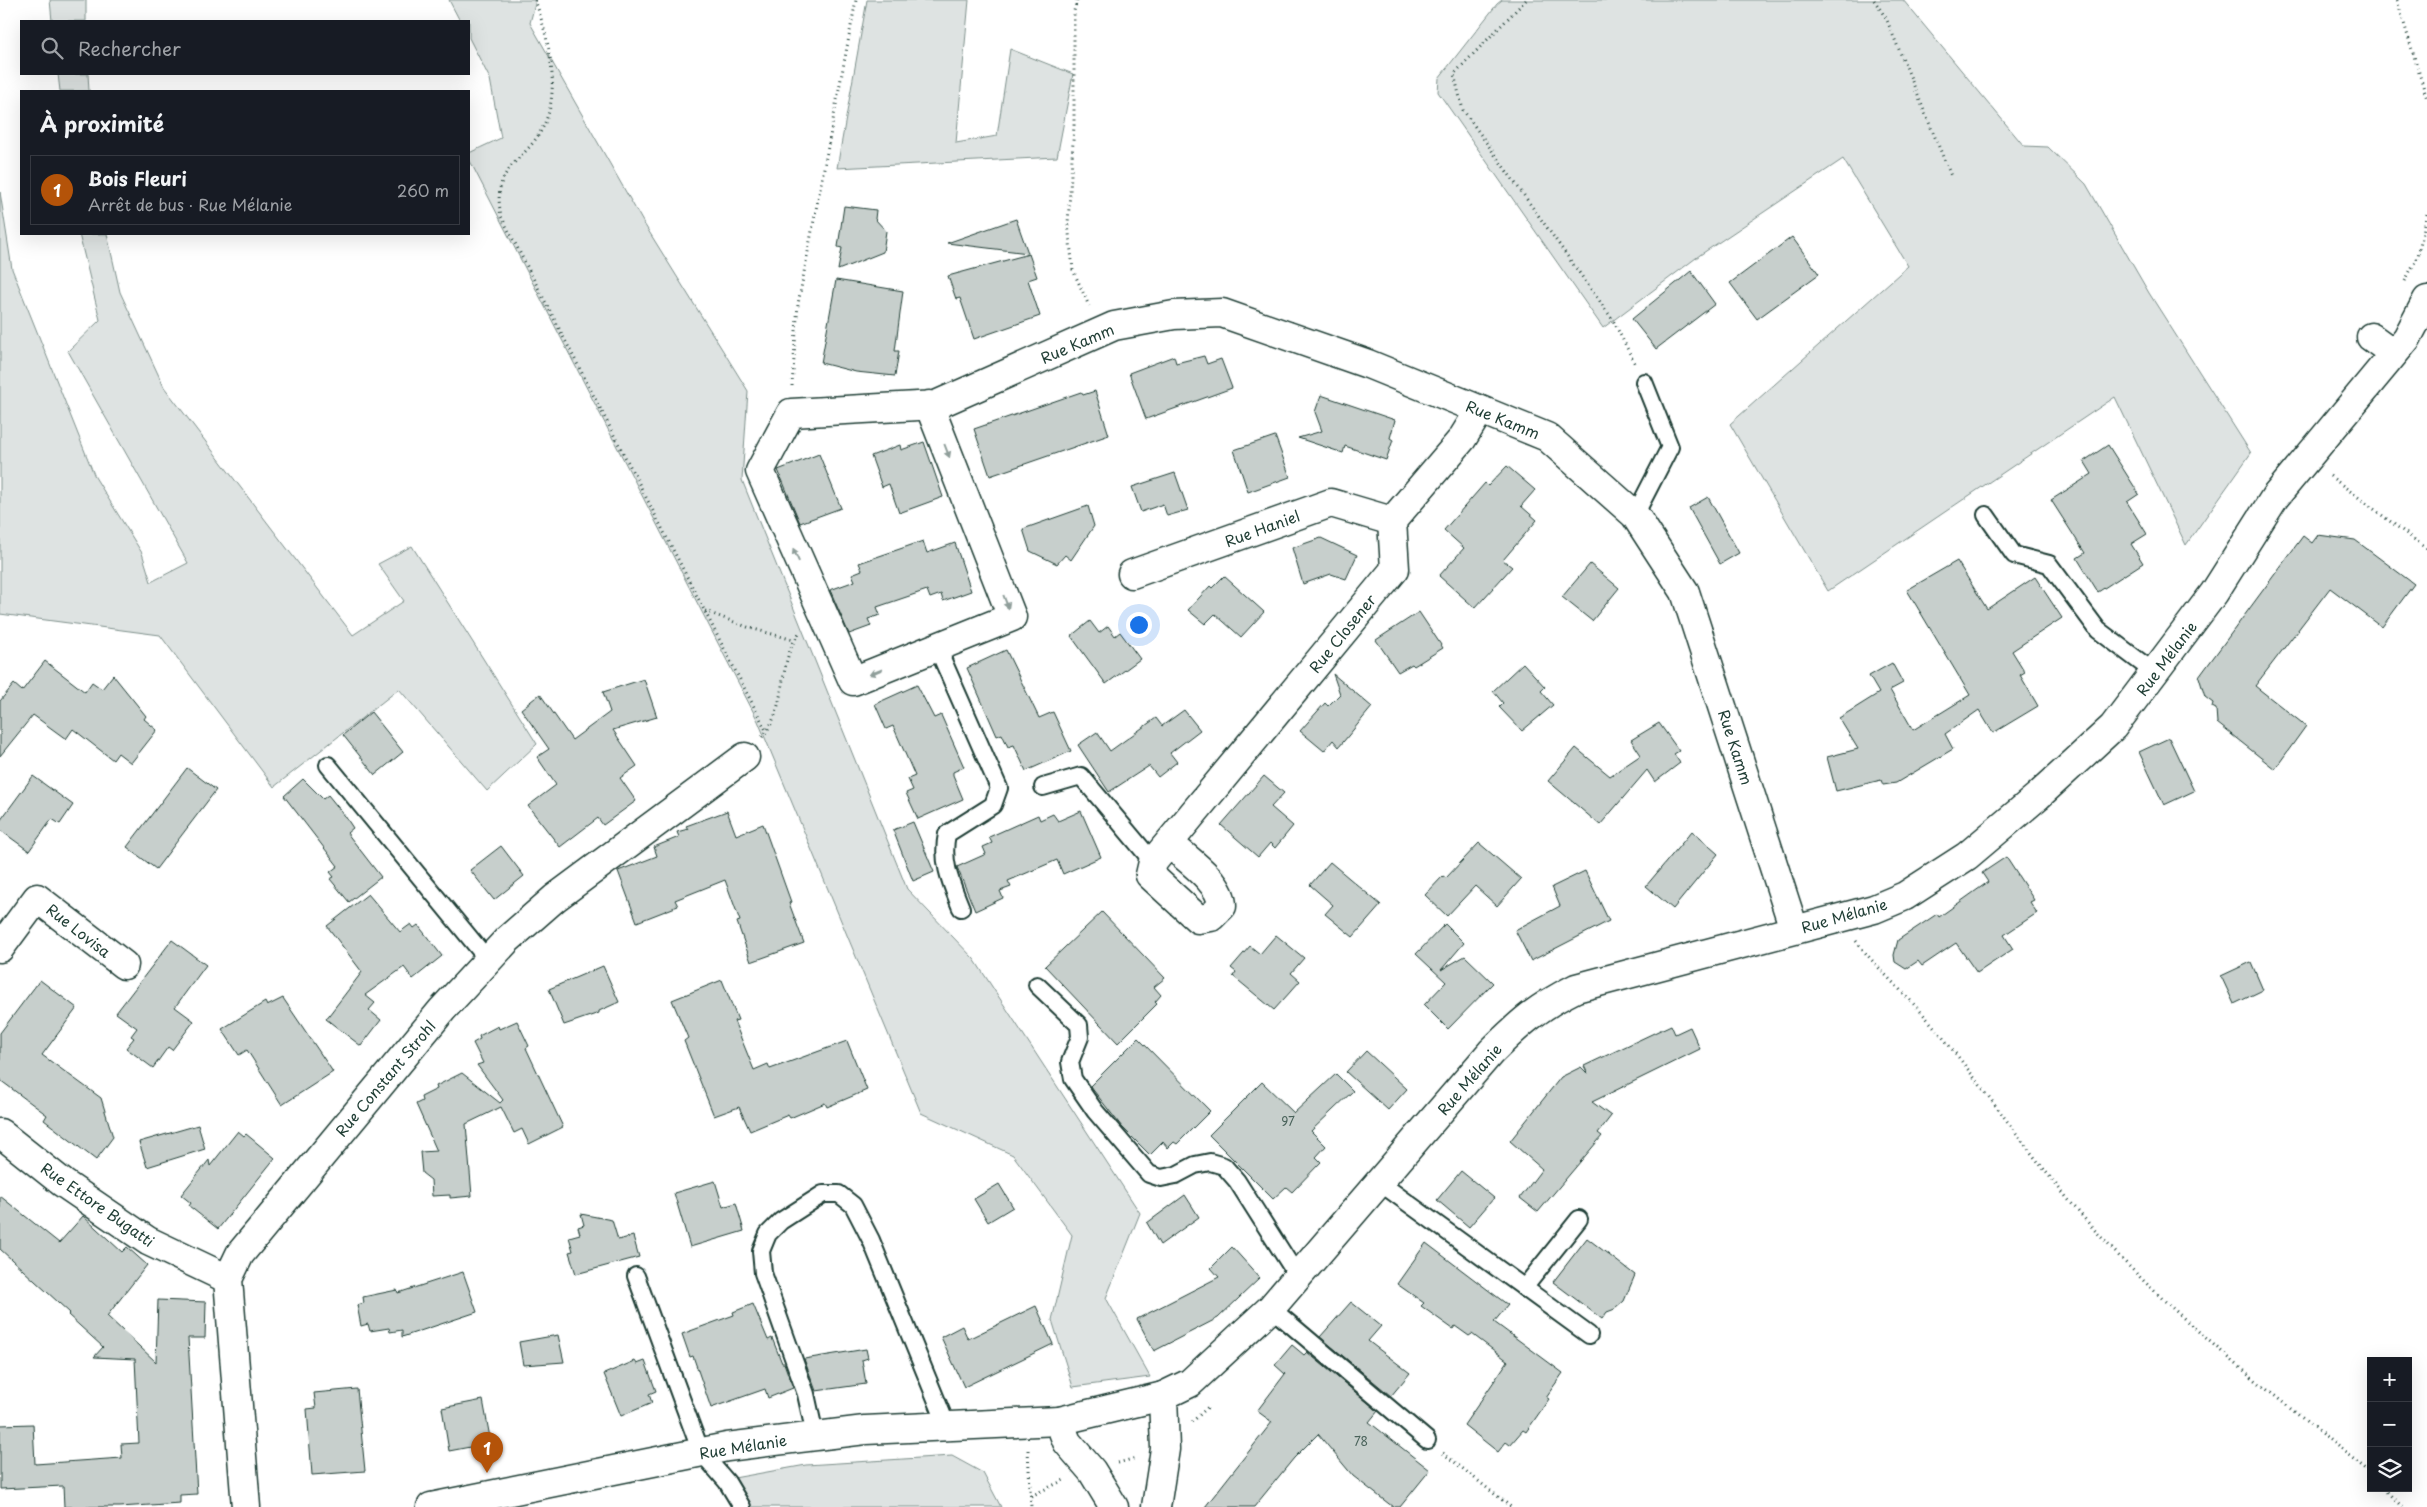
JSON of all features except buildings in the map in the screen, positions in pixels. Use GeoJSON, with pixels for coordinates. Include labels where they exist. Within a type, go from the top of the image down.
{"type":"FeatureCollection","features":[{"type":"Feature","properties":{"kind":"street","name":"Rue Mélanie"},"geometry":{"type":"LineString","coordinates":[[431,1507],[701,1452],[814,1435],[1059,1421],[1163,1396],[1190,1383],[1271,1308],[1492,1052],[1523,1020],[1549,1002],[1583,986],[1874,909],[1905,896],[1967,856],[2038,796],[2114,727],[2214,593],[2275,497],[2407,338],[2427,300]]}},
{"type":"Feature","properties":{"kind":"street","name":"Rue Kamm"},"geometry":{"type":"LineString","coordinates":[[792,413],[936,405],[1114,326],[1174,316],[1222,313],[1368,364],[1547,437],[1635,515],[1685,592],[1772,854],[1794,929]]}},
{"type":"Feature","properties":{"kind":"street"},"geometry":{"type":"LineString","coordinates":[[2371,336],[2393,353]]}},
{"type":"Feature","properties":{"kind":"street"},"geometry":{"type":"LineString","coordinates":[[792,413],[760,471],[853,681],[1012,617],[929,405]]}},
{"type":"Feature","properties":{"kind":"street"},"geometry":{"type":"LineString","coordinates":[[1392,521],[1462,440],[1480,410]]}},
{"type":"Feature","properties":{"kind":"street","name":"Rue Haniel"},"geometry":{"type":"LineString","coordinates":[[1132,574],[1331,503],[1392,521]]}},
{"type":"Feature","properties":{"kind":"street","name":"Rue Closener"},"geometry":{"type":"LineString","coordinates":[[1161,853],[1395,569],[1392,521]]}},
{"type":"Feature","properties":{"kind":"street","name":"Rue Constant Strohl"},"geometry":{"type":"LineString","coordinates":[[228,1279],[240,1254],[442,1010],[506,940],[555,898],[745,757]]}},
{"type":"Feature","properties":{"kind":"street","name":"Rue Lovisa"},"geometry":{"type":"LineString","coordinates":[[0,948],[37,898],[124,965]]}},
{"type":"Feature","properties":{"kind":"street","name":"Rue Ettore Bugatti"},"geometry":{"type":"LineString","coordinates":[[0,1132],[63,1182],[148,1241],[228,1279]]}},
{"type":"Feature","properties":{"kind":"street"},"geometry":{"type":"LineString","coordinates":[[228,1279],[246,1507]]}},
{"type":"Feature","properties":{"kind":"street"},"geometry":{"type":"LineString","coordinates":[[1156,1507],[1165,1449],[1163,1396]]}},
{"type":"Feature","properties":{"kind":"street"},"geometry":{"type":"LineString","coordinates":[[1059,1421],[1067,1442],[1092,1471],[1114,1507]]}},
{"type":"Feature","properties":{"kind":"lane"},"geometry":{"type":"LineString","coordinates":[[1635,515],[1670,447],[1644,382]]}},
{"type":"Feature","properties":{"kind":"lane"},"geometry":{"type":"LineString","coordinates":[[1986,515],[2014,555],[2049,564],[2098,630],[2155,673]]}},
{"type":"Feature","properties":{"kind":"lane"},"geometry":{"type":"LineString","coordinates":[[937,647],[999,788],[994,805],[947,834],[944,847],[947,873],[961,908]]}},
{"type":"Feature","properties":{"kind":"lane"},"geometry":{"type":"LineString","coordinates":[[328,765],[488,960]]}},
{"type":"Feature","properties":{"kind":"lane"},"geometry":{"type":"LineString","coordinates":[[1043,787],[1081,776],[1161,853]]}},
{"type":"Feature","properties":{"kind":"lane"},"geometry":{"type":"LineString","coordinates":[[1037,984],[1079,1025],[1080,1037],[1070,1062],[1073,1079],[1095,1111],[1149,1174],[1161,1178],[1176,1175],[1195,1165],[1210,1162],[1224,1166],[1237,1180],[1298,1277]]}},
{"type":"Feature","properties":{"kind":"lane"},"geometry":{"type":"LineString","coordinates":[[1380,1182],[1589,1335]]}},
{"type":"Feature","properties":{"kind":"lane"},"geometry":{"type":"LineString","coordinates":[[814,1435],[806,1394],[763,1273],[761,1251],[768,1234],[781,1221],[823,1194],[839,1194],[853,1205],[871,1240],[947,1426]]}},
{"type":"Feature","properties":{"kind":"lane"},"geometry":{"type":"LineString","coordinates":[[1524,1288],[1579,1219]]}},
{"type":"Feature","properties":{"kind":"lane"},"geometry":{"type":"LineString","coordinates":[[636,1276],[701,1452],[727,1482],[742,1507]]}},
{"type":"Feature","properties":{"kind":"lane"},"geometry":{"type":"LineString","coordinates":[[1271,1308],[1427,1440]]}},
{"type":"Feature","properties":{"kind":"path"},"geometry":{"type":"LineString","coordinates":[[535,0],[548,47],[552,96],[544,126],[535,140],[504,174],[499,188],[502,216],[767,732],[780,706],[783,677],[794,640],[820,608]]}},
{"type":"Feature","properties":{"kind":"path"},"geometry":{"type":"LineString","coordinates":[[792,413],[798,304],[856,0]]}},
{"type":"Feature","properties":{"kind":"path"},"geometry":{"type":"LineString","coordinates":[[1077,0],[1074,11],[1074,126],[1068,224],[1073,270],[1100,332]]}},
{"type":"Feature","properties":{"kind":"path"},"geometry":{"type":"LineString","coordinates":[[1526,0],[1454,74],[1463,110],[1613,320],[1644,382]]}},
{"type":"Feature","properties":{"kind":"path"},"geometry":{"type":"LineString","coordinates":[[1874,0],[1886,18],[1951,176]]}},
{"type":"Feature","properties":{"kind":"path"},"geometry":{"type":"LineString","coordinates":[[2397,0],[2427,99]]}},
{"type":"Feature","properties":{"kind":"path"},"geometry":{"type":"LineString","coordinates":[[2307,459],[2427,549]]}},
{"type":"Feature","properties":{"kind":"path"},"geometry":{"type":"LineString","coordinates":[[705,611],[750,628],[794,640]]}},
{"type":"Feature","properties":{"kind":"path"},"geometry":{"type":"LineString","coordinates":[[1838,919],[1872,962],[1929,1021],[2084,1218],[2147,1283],[2218,1349],[2367,1470]]}},
{"type":"Feature","properties":{"kind":"path"},"geometry":{"type":"LineString","coordinates":[[1031,1496],[1058,1483],[1092,1471],[1165,1449],[1211,1404]]}},
{"type":"Feature","properties":{"kind":"path"},"geometry":{"type":"LineString","coordinates":[[1027,1422],[1031,1507]]}},
{"type":"Feature","properties":{"kind":"path"},"geometry":{"type":"LineString","coordinates":[[1427,1440],[1511,1507]]}},
{"type":"Feature","properties":{"kind":"path"},"geometry":{"type":"LineString","coordinates":[[2389,1492],[2402,1507]]}},
{"type":"Feature","properties":{"kind":"shaded area"},"geometry":{"type":"Polygon","coordinates":[[[50,0],[86,0],[86,20],[52,20],[50,0]]]}},
{"type":"Feature","properties":{"kind":"shaded area"},"geometry":{"type":"Polygon","coordinates":[[[449,0],[536,0],[530,23],[643,222],[748,391],[742,480],[907,889],[974,959],[1140,1213],[1106,1298],[1150,1377],[1073,1387],[1052,1320],[1072,1235],[1013,1155],[921,1113],[758,721],[470,161],[470,153],[501,138],[490,79],[470,40],[470,20],[459,20],[449,0]]]}},
{"type":"Feature","properties":{"kind":"shaded area"},"geometry":{"type":"Polygon","coordinates":[[[867,0],[969,0],[956,143],[997,136],[1010,49],[1073,74],[1057,157],[837,168],[867,0]]]}},
{"type":"Feature","properties":{"kind":"shaded area"},"geometry":{"type":"Polygon","coordinates":[[[1502,0],[1903,0],[2024,146],[2048,147],[2086,184],[2149,293],[2251,453],[2186,545],[2115,397],[1828,591],[1730,424],[1908,266],[1843,159],[1700,255],[1603,328],[1438,92],[1439,78],[1502,0]]]}},
{"type":"Feature","properties":{"kind":"shaded area"},"geometry":{"type":"Polygon","coordinates":[[[58,75],[88,75],[89,90],[60,90],[58,75]]]}},
{"type":"Feature","properties":{"kind":"shaded area"},"geometry":{"type":"Polygon","coordinates":[[[0,192],[12,269],[95,477],[142,553],[151,582],[188,563],[68,351],[100,320],[79,235],[107,235],[120,292],[164,387],[353,635],[404,601],[378,564],[412,546],[537,744],[487,791],[399,689],[274,787],[160,635],[0,614],[0,192]]]}},
{"type":"Feature","properties":{"kind":"shaded area"},"geometry":{"type":"Polygon","coordinates":[[[952,1456],[983,1473],[1001,1507],[751,1507],[734,1478],[806,1465],[952,1456]]]}},
{"type":"Feature","properties":{"kind":"place","name":"Bois Fleuri"},"geometry":{"type":"Point","coordinates":[487,1473]}}]}
